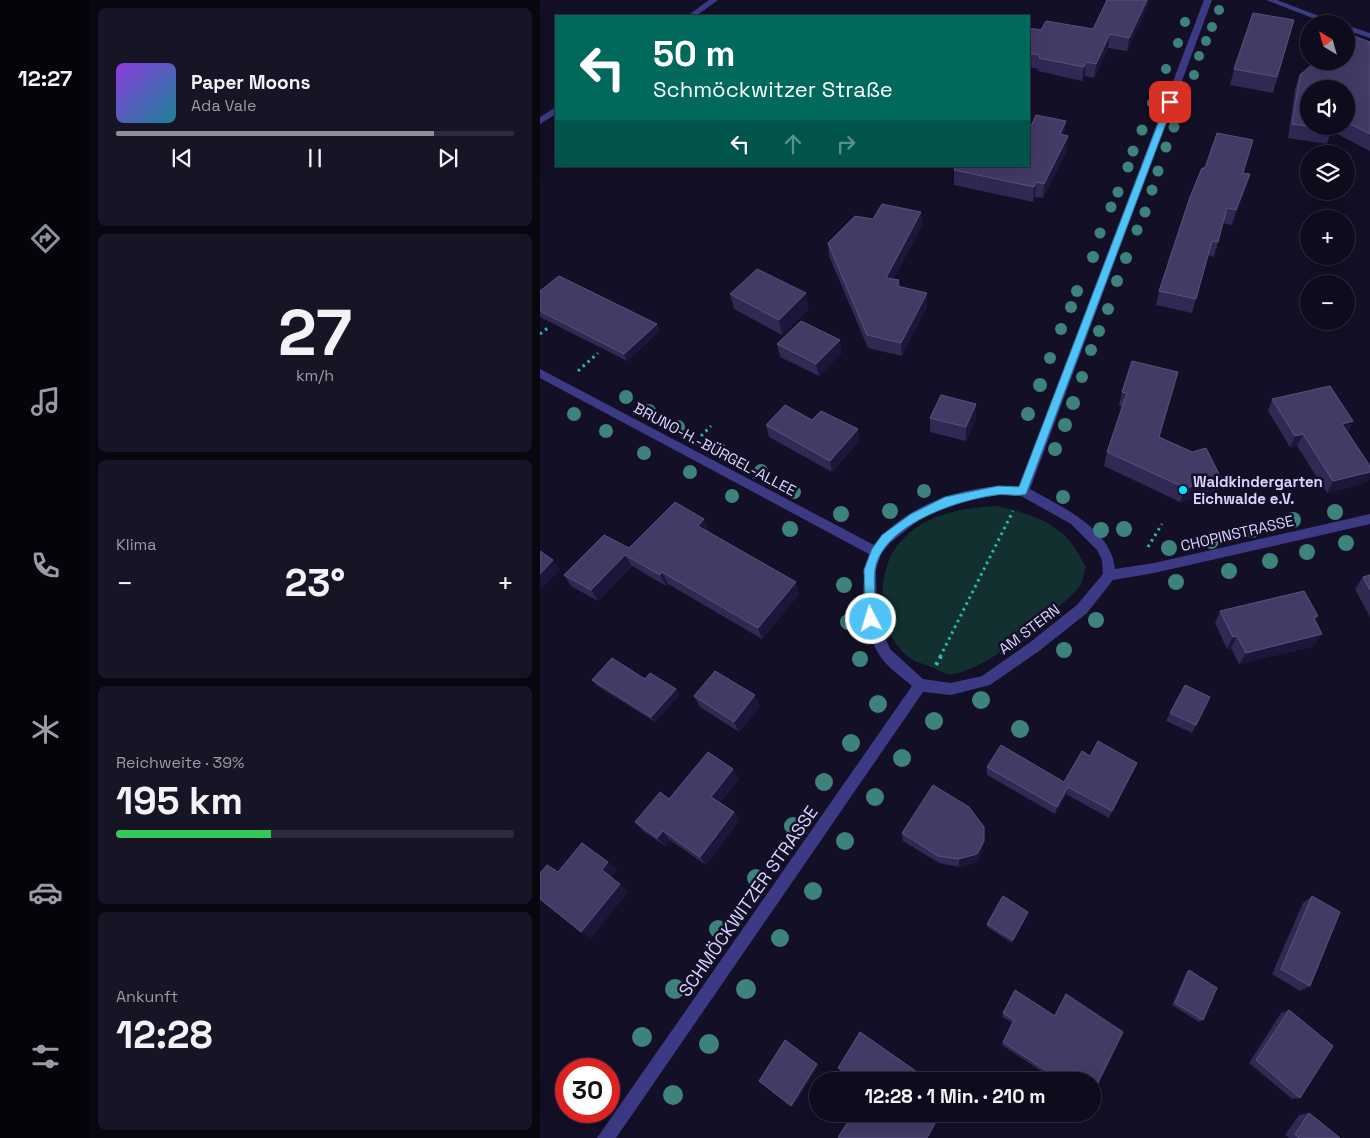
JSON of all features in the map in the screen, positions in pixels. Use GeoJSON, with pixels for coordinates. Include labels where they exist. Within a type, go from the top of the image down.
{"type":"FeatureCollection","features":[{"type":"Feature","properties":{"kind":"street"},"geometry":{"type":"LineString","coordinates":[[692,15],[714,0]]}},
{"type":"Feature","properties":{"kind":"street"},"geometry":{"type":"LineString","coordinates":[[1023,491],[1208,0]]}},
{"type":"Feature","properties":{"kind":"street"},"geometry":{"type":"LineString","coordinates":[[1270,0],[1311,15]]}},
{"type":"Feature","properties":{"kind":"street"},"geometry":{"type":"LineString","coordinates":[[1355,30],[1370,36]]}},
{"type":"Feature","properties":{"kind":"street"},"geometry":{"type":"LineString","coordinates":[[540,121],[555,111]]}},
{"type":"Feature","properties":{"kind":"street","name":"BRUNO-H.-BÜRGEL-ALLEE"},"geometry":{"type":"LineString","coordinates":[[540,373],[876,552]]}},
{"type":"Feature","properties":{"kind":"street"},"geometry":{"type":"LineString","coordinates":[[920,684],[885,652],[871,619],[870,570],[876,552],[886,538],[915,517],[949,500],[998,490],[1023,491],[1075,520],[1101,546],[1108,560],[1109,575]]}},
{"type":"Feature","properties":{"kind":"street","name":"CHOPINSTRASSE"},"geometry":{"type":"LineString","coordinates":[[1109,575],[1154,568],[1370,520]]}},
{"type":"Feature","properties":{"kind":"street","name":"AM STERN"},"geometry":{"type":"LineString","coordinates":[[920,684],[951,689],[985,681],[1034,647],[1082,609],[1109,575]]}},
{"type":"Feature","properties":{"kind":"street","name":"SCHMÖCKWITZER STRASSE"},"geometry":{"type":"LineString","coordinates":[[606,1138],[920,684]]}},
{"type":"Feature","properties":{"kind":"path"},"geometry":{"type":"LineString","coordinates":[[540,334],[549,327]]}},
{"type":"Feature","properties":{"kind":"path"},"geometry":{"type":"LineString","coordinates":[[920,684],[936,666],[1023,491]]}},
{"type":"Feature","properties":{"kind":"path"},"geometry":{"type":"LineString","coordinates":[[1146,549],[1162,524]]}},
{"type":"Feature","properties":{"kind":"green space"},"geometry":{"type":"Polygon","coordinates":[[[995,506],[1015,510],[1044,521],[1072,543],[1086,567],[1081,585],[1069,598],[997,654],[966,671],[952,674],[944,673],[913,660],[901,650],[892,636],[886,620],[883,603],[886,569],[892,554],[901,541],[921,524],[957,511],[995,506]]]}},
{"type":"Feature","properties":{"kind":"building"},"geometry":{"type":"Polygon","coordinates":[[[1107,0],[1147,0],[1129,38],[1110,34],[1096,64],[1086,62],[1084,67],[1039,58],[1040,55],[1030,53],[1030,28],[1041,30],[1046,21],[1093,29],[1107,0]]]}},
{"type":"Feature","properties":{"kind":"building"},"geometry":{"type":"Polygon","coordinates":[[[1253,13],[1294,20],[1277,77],[1234,69],[1253,13]]]}},
{"type":"Feature","properties":{"kind":"building"},"geometry":{"type":"Polygon","coordinates":[[[1355,36],[1370,42],[1370,134],[1355,126],[1355,80],[1300,80],[1300,125],[1292,124],[1300,75],[1306,70],[1355,70],[1355,36]]]}},
{"type":"Feature","properties":{"kind":"building"},"geometry":{"type":"Polygon","coordinates":[[[1036,115],[1066,121],[1060,134],[1068,136],[1044,184],[1036,182],[1034,187],[954,170],[956,167],[1030,167],[1031,126],[1036,115]]]}},
{"type":"Feature","properties":{"kind":"building"},"geometry":{"type":"Polygon","coordinates":[[[1217,133],[1253,140],[1243,173],[1250,174],[1236,210],[1227,208],[1218,242],[1212,241],[1196,299],[1159,291],[1190,197],[1202,168],[1205,168],[1217,133]]]}},
{"type":"Feature","properties":{"kind":"building"},"geometry":{"type":"Polygon","coordinates":[[[882,204],[921,212],[886,278],[899,280],[897,286],[927,293],[901,343],[867,335],[828,243],[855,216],[873,219],[882,204]]]}},
{"type":"Feature","properties":{"kind":"building"},"geometry":{"type":"Polygon","coordinates":[[[757,269],[806,293],[779,320],[730,294],[757,269]]]}},
{"type":"Feature","properties":{"kind":"building"},"geometry":{"type":"Polygon","coordinates":[[[559,276],[657,324],[624,354],[540,311],[540,291],[559,276]]]}},
{"type":"Feature","properties":{"kind":"building"},"geometry":{"type":"Polygon","coordinates":[[[801,321],[840,340],[816,364],[777,344],[801,321]]]}},
{"type":"Feature","properties":{"kind":"building"},"geometry":{"type":"Polygon","coordinates":[[[1132,361],[1178,372],[1159,437],[1192,452],[1206,448],[1222,480],[1185,488],[1107,452],[1127,393],[1122,392],[1132,361]]]}},
{"type":"Feature","properties":{"kind":"building"},"geometry":{"type":"Polygon","coordinates":[[[1330,386],[1353,421],[1342,424],[1370,466],[1370,472],[1333,481],[1303,434],[1295,436],[1272,399],[1330,386]]]}},
{"type":"Feature","properties":{"kind":"building"},"geometry":{"type":"Polygon","coordinates":[[[941,395],[976,404],[966,427],[930,418],[941,395]]]}},
{"type":"Feature","properties":{"kind":"building"},"geometry":{"type":"Polygon","coordinates":[[[785,405],[812,420],[821,411],[858,429],[830,461],[766,425],[785,405]]]}},
{"type":"Feature","properties":{"kind":"building"},"geometry":{"type":"Polygon","coordinates":[[[675,502],[704,519],[698,526],[796,582],[758,628],[662,572],[660,575],[625,555],[591,590],[564,575],[604,535],[629,548],[675,502]]]}},
{"type":"Feature","properties":{"kind":"building"},"geometry":{"type":"Polygon","coordinates":[[[540,551],[553,560],[540,574],[540,551]]]}},
{"type":"Feature","properties":{"kind":"building"},"geometry":{"type":"Polygon","coordinates":[[[1370,575],[1370,590],[1363,577],[1370,575]]]}},
{"type":"Feature","properties":{"kind":"building"},"geometry":{"type":"Polygon","coordinates":[[[1304,591],[1318,616],[1314,618],[1322,634],[1246,653],[1237,636],[1233,637],[1220,611],[1304,591]]]}},
{"type":"Feature","properties":{"kind":"building"},"geometry":{"type":"Polygon","coordinates":[[[612,658],[645,679],[650,673],[676,689],[651,717],[592,680],[612,658]]]}},
{"type":"Feature","properties":{"kind":"building"},"geometry":{"type":"Polygon","coordinates":[[[715,671],[755,695],[734,722],[694,696],[715,671]]]}},
{"type":"Feature","properties":{"kind":"building"},"geometry":{"type":"Polygon","coordinates":[[[1185,685],[1210,697],[1196,725],[1170,713],[1185,685]]]}},
{"type":"Feature","properties":{"kind":"building"},"geometry":{"type":"Polygon","coordinates":[[[1098,741],[1137,763],[1112,811],[1068,787],[1057,807],[987,767],[1001,745],[1064,782],[1082,751],[1090,756],[1098,741]]]}},
{"type":"Feature","properties":{"kind":"building"},"geometry":{"type":"Polygon","coordinates":[[[708,752],[733,769],[711,797],[734,812],[700,857],[663,831],[657,838],[635,822],[660,792],[669,799],[708,752]]]}},
{"type":"Feature","properties":{"kind":"building"},"geometry":{"type":"Polygon","coordinates":[[[933,785],[969,807],[984,827],[984,841],[977,854],[959,859],[938,856],[902,833],[933,785]]]}},
{"type":"Feature","properties":{"kind":"building"},"geometry":{"type":"Polygon","coordinates":[[[582,843],[608,862],[602,870],[620,884],[581,932],[540,899],[540,873],[547,865],[558,872],[582,843]]]}},
{"type":"Feature","properties":{"kind":"building"},"geometry":{"type":"Polygon","coordinates":[[[1003,896],[1028,912],[1013,940],[987,924],[1003,896]]]}},
{"type":"Feature","properties":{"kind":"building"},"geometry":{"type":"Polygon","coordinates":[[[1312,896],[1340,912],[1310,986],[1281,969],[1312,896]]]}},
{"type":"Feature","properties":{"kind":"building"},"geometry":{"type":"Polygon","coordinates":[[[1189,970],[1217,988],[1203,1020],[1175,1003],[1189,970]]]}},
{"type":"Feature","properties":{"kind":"building"},"geometry":{"type":"Polygon","coordinates":[[[1015,990],[1055,1016],[1066,994],[1123,1032],[1101,1077],[1101,1072],[1048,1072],[1003,1042],[1014,1020],[1003,1013],[1015,990]]]}},
{"type":"Feature","properties":{"kind":"building"},"geometry":{"type":"Polygon","coordinates":[[[1289,1010],[1333,1046],[1300,1098],[1256,1060],[1289,1010]]]}},
{"type":"Feature","properties":{"kind":"building"},"geometry":{"type":"Polygon","coordinates":[[[860,1032],[917,1072],[844,1072],[838,1068],[860,1032]]]}},
{"type":"Feature","properties":{"kind":"building"},"geometry":{"type":"Polygon","coordinates":[[[785,1040],[817,1064],[812,1072],[809,1072],[809,1077],[791,1106],[759,1081],[785,1040]]]}},
{"type":"Feature","properties":{"kind":"building"},"geometry":{"type":"Polygon","coordinates":[[[1309,1113],[1340,1138],[1299,1138],[1295,1134],[1309,1113]]]}},
{"type":"Feature","properties":{"kind":"building"},"geometry":{"type":"Polygon","coordinates":[[[848,1122],[936,1122],[927,1138],[838,1137],[848,1122]]]}},
{"type":"Feature","properties":{"kind":"place","name":"Waldkindergarten Eichwalde e.V."},"geometry":{"type":"Point","coordinates":[1183,490]}},
{"type":"Feature","properties":{"kind":"route"},"geometry":{"type":"LineString","coordinates":[[871,619],[868,596],[870,570],[876,552],[886,538],[915,517],[949,500],[998,490],[1023,491],[1170,102]]}}]}
